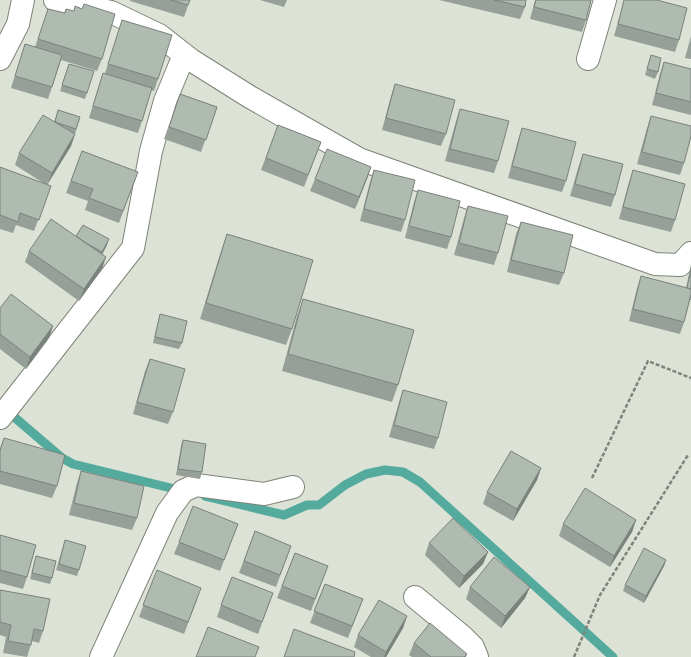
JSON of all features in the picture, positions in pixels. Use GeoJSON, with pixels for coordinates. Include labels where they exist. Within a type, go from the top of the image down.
{"type":"FeatureCollection","features":[{"type":"Feature","properties":{"kind":"street"},"geometry":{"type":"LineString","coordinates":[[0,59],[18,24],[23,0]]}},
{"type":"Feature","properties":{"kind":"street"},"geometry":{"type":"LineString","coordinates":[[55,0],[113,6],[159,35],[184,55],[250,97],[359,159],[654,264],[680,265],[691,253]]}},
{"type":"Feature","properties":{"kind":"street"},"geometry":{"type":"LineString","coordinates":[[588,59],[605,0]]}},
{"type":"Feature","properties":{"kind":"street"},"geometry":{"type":"LineString","coordinates":[[4,413],[133,248],[151,151],[164,101],[184,55]]}},
{"type":"Feature","properties":{"kind":"street"},"geometry":{"type":"LineString","coordinates":[[101,657],[167,513],[182,491],[196,485],[264,494],[293,487]]}},
{"type":"Feature","properties":{"kind":"street"},"geometry":{"type":"LineString","coordinates":[[415,597],[463,637],[473,647],[477,657]]}},
{"type":"Feature","properties":{"kind":"path"},"geometry":{"type":"LineString","coordinates":[[592,478],[648,361],[691,378]]}},
{"type":"Feature","properties":{"kind":"path"},"geometry":{"type":"LineString","coordinates":[[574,657],[600,595],[688,455]]}},
{"type":"Feature","properties":{"kind":"building"},"geometry":{"type":"Polygon","coordinates":[[[171,0],[190,0],[188,5],[171,0]]]}},
{"type":"Feature","properties":{"kind":"building"},"geometry":{"type":"Polygon","coordinates":[[[494,0],[526,0],[525,7],[494,0]]]}},
{"type":"Feature","properties":{"kind":"building"},"geometry":{"type":"Polygon","coordinates":[[[536,0],[591,0],[586,20],[534,7],[536,0]]]}},
{"type":"Feature","properties":{"kind":"building"},"geometry":{"type":"Polygon","coordinates":[[[624,0],[657,0],[687,8],[679,40],[618,24],[624,0]]]}},
{"type":"Feature","properties":{"kind":"building"},"geometry":{"type":"Polygon","coordinates":[[[84,4],[115,14],[102,59],[38,39],[48,9],[65,13],[66,9],[74,11],[75,6],[82,9],[84,4]]]}},
{"type":"Feature","properties":{"kind":"building"},"geometry":{"type":"Polygon","coordinates":[[[122,20],[172,35],[158,79],[108,64],[122,20]]]}},
{"type":"Feature","properties":{"kind":"building"},"geometry":{"type":"Polygon","coordinates":[[[25,44],[62,55],[52,87],[15,76],[25,44]]]}},
{"type":"Feature","properties":{"kind":"building"},"geometry":{"type":"Polygon","coordinates":[[[651,55],[661,58],[658,72],[647,69],[651,55]]]}},
{"type":"Feature","properties":{"kind":"building"},"geometry":{"type":"Polygon","coordinates":[[[664,62],[691,69],[691,102],[656,93],[664,62]]]}},
{"type":"Feature","properties":{"kind":"building"},"geometry":{"type":"Polygon","coordinates":[[[69,64],[94,71],[87,93],[62,85],[69,64]]]}},
{"type":"Feature","properties":{"kind":"building"},"geometry":{"type":"Polygon","coordinates":[[[103,73],[152,88],[142,121],[93,106],[103,73]]]}},
{"type":"Feature","properties":{"kind":"building"},"geometry":{"type":"Polygon","coordinates":[[[395,84],[455,100],[446,134],[386,118],[395,84]]]}},
{"type":"Feature","properties":{"kind":"building"},"geometry":{"type":"Polygon","coordinates":[[[180,94],[217,107],[206,140],[169,127],[180,94]]]}},
{"type":"Feature","properties":{"kind":"building"},"geometry":{"type":"Polygon","coordinates":[[[460,109],[509,121],[498,161],[450,149],[460,109]]]}},
{"type":"Feature","properties":{"kind":"building"},"geometry":{"type":"Polygon","coordinates":[[[58,110],[80,117],[76,129],[55,122],[58,110]]]}},
{"type":"Feature","properties":{"kind":"building"},"geometry":{"type":"Polygon","coordinates":[[[43,115],[75,134],[52,173],[19,153],[43,115]]]}},
{"type":"Feature","properties":{"kind":"building"},"geometry":{"type":"Polygon","coordinates":[[[651,116],[691,126],[691,136],[684,163],[642,152],[651,116]]]}},
{"type":"Feature","properties":{"kind":"building"},"geometry":{"type":"Polygon","coordinates":[[[278,125],[321,142],[308,175],[266,158],[278,125]]]}},
{"type":"Feature","properties":{"kind":"building"},"geometry":{"type":"Polygon","coordinates":[[[522,128],[576,142],[566,181],[512,166],[522,128]]]}},
{"type":"Feature","properties":{"kind":"building"},"geometry":{"type":"Polygon","coordinates":[[[327,149],[371,167],[359,197],[315,179],[327,149]]]}},
{"type":"Feature","properties":{"kind":"building"},"geometry":{"type":"Polygon","coordinates":[[[82,151],[138,172],[123,211],[89,198],[93,189],[71,181],[82,151]]]}},
{"type":"Feature","properties":{"kind":"building"},"geometry":{"type":"Polygon","coordinates":[[[583,154],[623,164],[615,195],[575,184],[583,154]]]}},
{"type":"Feature","properties":{"kind":"building"},"geometry":{"type":"Polygon","coordinates":[[[0,167],[51,186],[39,220],[20,213],[18,222],[0,215],[0,167]]]}},
{"type":"Feature","properties":{"kind":"building"},"geometry":{"type":"Polygon","coordinates":[[[374,170],[415,180],[405,220],[364,209],[374,170]]]}},
{"type":"Feature","properties":{"kind":"building"},"geometry":{"type":"Polygon","coordinates":[[[633,170],[685,184],[675,220],[623,207],[633,170]]]}},
{"type":"Feature","properties":{"kind":"building"},"geometry":{"type":"Polygon","coordinates":[[[418,190],[460,201],[451,237],[409,226],[418,190]]]}},
{"type":"Feature","properties":{"kind":"building"},"geometry":{"type":"Polygon","coordinates":[[[468,206],[508,216],[498,253],[459,243],[468,206]]]}},
{"type":"Feature","properties":{"kind":"building"},"geometry":{"type":"Polygon","coordinates":[[[51,219],[106,257],[84,289],[29,251],[51,219]]]}},
{"type":"Feature","properties":{"kind":"building"},"geometry":{"type":"Polygon","coordinates":[[[521,222],[573,235],[564,273],[511,260],[521,222]]]}},
{"type":"Feature","properties":{"kind":"building"},"geometry":{"type":"Polygon","coordinates":[[[83,225],[109,239],[102,252],[76,236],[83,225]]]}},
{"type":"Feature","properties":{"kind":"building"},"geometry":{"type":"Polygon","coordinates":[[[227,234],[313,260],[292,329],[206,303],[227,234]]]}},
{"type":"Feature","properties":{"kind":"building"},"geometry":{"type":"Polygon","coordinates":[[[691,268],[691,289],[687,288],[691,268]]]}},
{"type":"Feature","properties":{"kind":"building"},"geometry":{"type":"Polygon","coordinates":[[[641,276],[691,289],[684,322],[633,309],[641,276]]]}},
{"type":"Feature","properties":{"kind":"building"},"geometry":{"type":"Polygon","coordinates":[[[11,294],[53,326],[30,357],[0,334],[0,308],[11,294]]]}},
{"type":"Feature","properties":{"kind":"building"},"geometry":{"type":"Polygon","coordinates":[[[303,299],[414,330],[398,385],[288,354],[303,299]]]}},
{"type":"Feature","properties":{"kind":"building"},"geometry":{"type":"Polygon","coordinates":[[[160,314],[187,321],[182,343],[155,337],[160,314]]]}},
{"type":"Feature","properties":{"kind":"building"},"geometry":{"type":"Polygon","coordinates":[[[150,359],[185,369],[173,412],[137,402],[150,359]]]}},
{"type":"Feature","properties":{"kind":"building"},"geometry":{"type":"Polygon","coordinates":[[[403,390],[447,402],[438,438],[394,425],[403,390]]]}},
{"type":"Feature","properties":{"kind":"building"},"geometry":{"type":"Polygon","coordinates":[[[4,438],[65,455],[57,486],[0,471],[0,451],[4,438]]]}},
{"type":"Feature","properties":{"kind":"building"},"geometry":{"type":"Polygon","coordinates":[[[183,440],[206,444],[202,472],[178,469],[183,440]]]}},
{"type":"Feature","properties":{"kind":"building"},"geometry":{"type":"Polygon","coordinates":[[[511,451],[541,468],[517,509],[487,492],[511,451]]]}},
{"type":"Feature","properties":{"kind":"building"},"geometry":{"type":"Polygon","coordinates":[[[81,471],[144,486],[137,518],[74,503],[81,471]]]}},
{"type":"Feature","properties":{"kind":"building"},"geometry":{"type":"Polygon","coordinates":[[[585,488],[636,520],[614,556],[563,524],[585,488]]]}},
{"type":"Feature","properties":{"kind":"building"},"geometry":{"type":"Polygon","coordinates":[[[193,506],[238,524],[224,560],[179,542],[193,506]]]}},
{"type":"Feature","properties":{"kind":"building"},"geometry":{"type":"Polygon","coordinates":[[[453,518],[488,552],[464,576],[429,543],[453,518]]]}},
{"type":"Feature","properties":{"kind":"building"},"geometry":{"type":"Polygon","coordinates":[[[255,531],[291,546],[280,575],[244,561],[255,531]]]}},
{"type":"Feature","properties":{"kind":"building"},"geometry":{"type":"Polygon","coordinates":[[[0,535],[36,545],[27,577],[0,570],[0,535]]]}},
{"type":"Feature","properties":{"kind":"building"},"geometry":{"type":"Polygon","coordinates":[[[65,540],[86,546],[79,570],[59,564],[65,540]]]}},
{"type":"Feature","properties":{"kind":"building"},"geometry":{"type":"Polygon","coordinates":[[[644,548],[666,560],[646,596],[625,585],[644,548]]]}},
{"type":"Feature","properties":{"kind":"building"},"geometry":{"type":"Polygon","coordinates":[[[295,553],[328,566],[315,599],[282,586],[295,553]]]}},
{"type":"Feature","properties":{"kind":"building"},"geometry":{"type":"Polygon","coordinates":[[[36,556],[56,561],[52,578],[32,573],[36,556]]]}},
{"type":"Feature","properties":{"kind":"building"},"geometry":{"type":"Polygon","coordinates":[[[494,557],[530,587],[505,616],[470,587],[494,557]]]}},
{"type":"Feature","properties":{"kind":"building"},"geometry":{"type":"Polygon","coordinates":[[[157,570],[201,588],[188,622],[143,605],[157,570]]]}},
{"type":"Feature","properties":{"kind":"building"},"geometry":{"type":"Polygon","coordinates":[[[232,577],[273,593],[262,622],[221,605],[232,577]]]}},
{"type":"Feature","properties":{"kind":"building"},"geometry":{"type":"Polygon","coordinates":[[[325,584],[363,599],[352,626],[314,611],[325,584]]]}},
{"type":"Feature","properties":{"kind":"building"},"geometry":{"type":"Polygon","coordinates":[[[0,590],[50,599],[43,631],[34,629],[31,645],[8,641],[11,625],[0,622],[0,590]]]}},
{"type":"Feature","properties":{"kind":"building"},"geometry":{"type":"Polygon","coordinates":[[[379,600],[407,616],[386,652],[358,635],[379,600]]]}},
{"type":"Feature","properties":{"kind":"building"},"geometry":{"type":"Polygon","coordinates":[[[430,623],[467,654],[464,657],[431,657],[414,643],[430,623]]]}},
{"type":"Feature","properties":{"kind":"building"},"geometry":{"type":"Polygon","coordinates":[[[208,627],[259,647],[255,657],[196,657],[208,627]]]}},
{"type":"Feature","properties":{"kind":"building"},"geometry":{"type":"Polygon","coordinates":[[[294,629],[355,652],[354,657],[284,657],[294,629]]]}},
{"type":"Feature","properties":{"kind":"waterway"},"geometry":{"type":"LineString","coordinates":[[6,410],[62,458],[73,464],[183,491]]}},
{"type":"Feature","properties":{"kind":"waterway"},"geometry":{"type":"LineString","coordinates":[[205,496],[284,515],[307,505],[319,505],[345,485],[366,474],[385,470],[403,472],[420,482],[613,657]]}}]}
